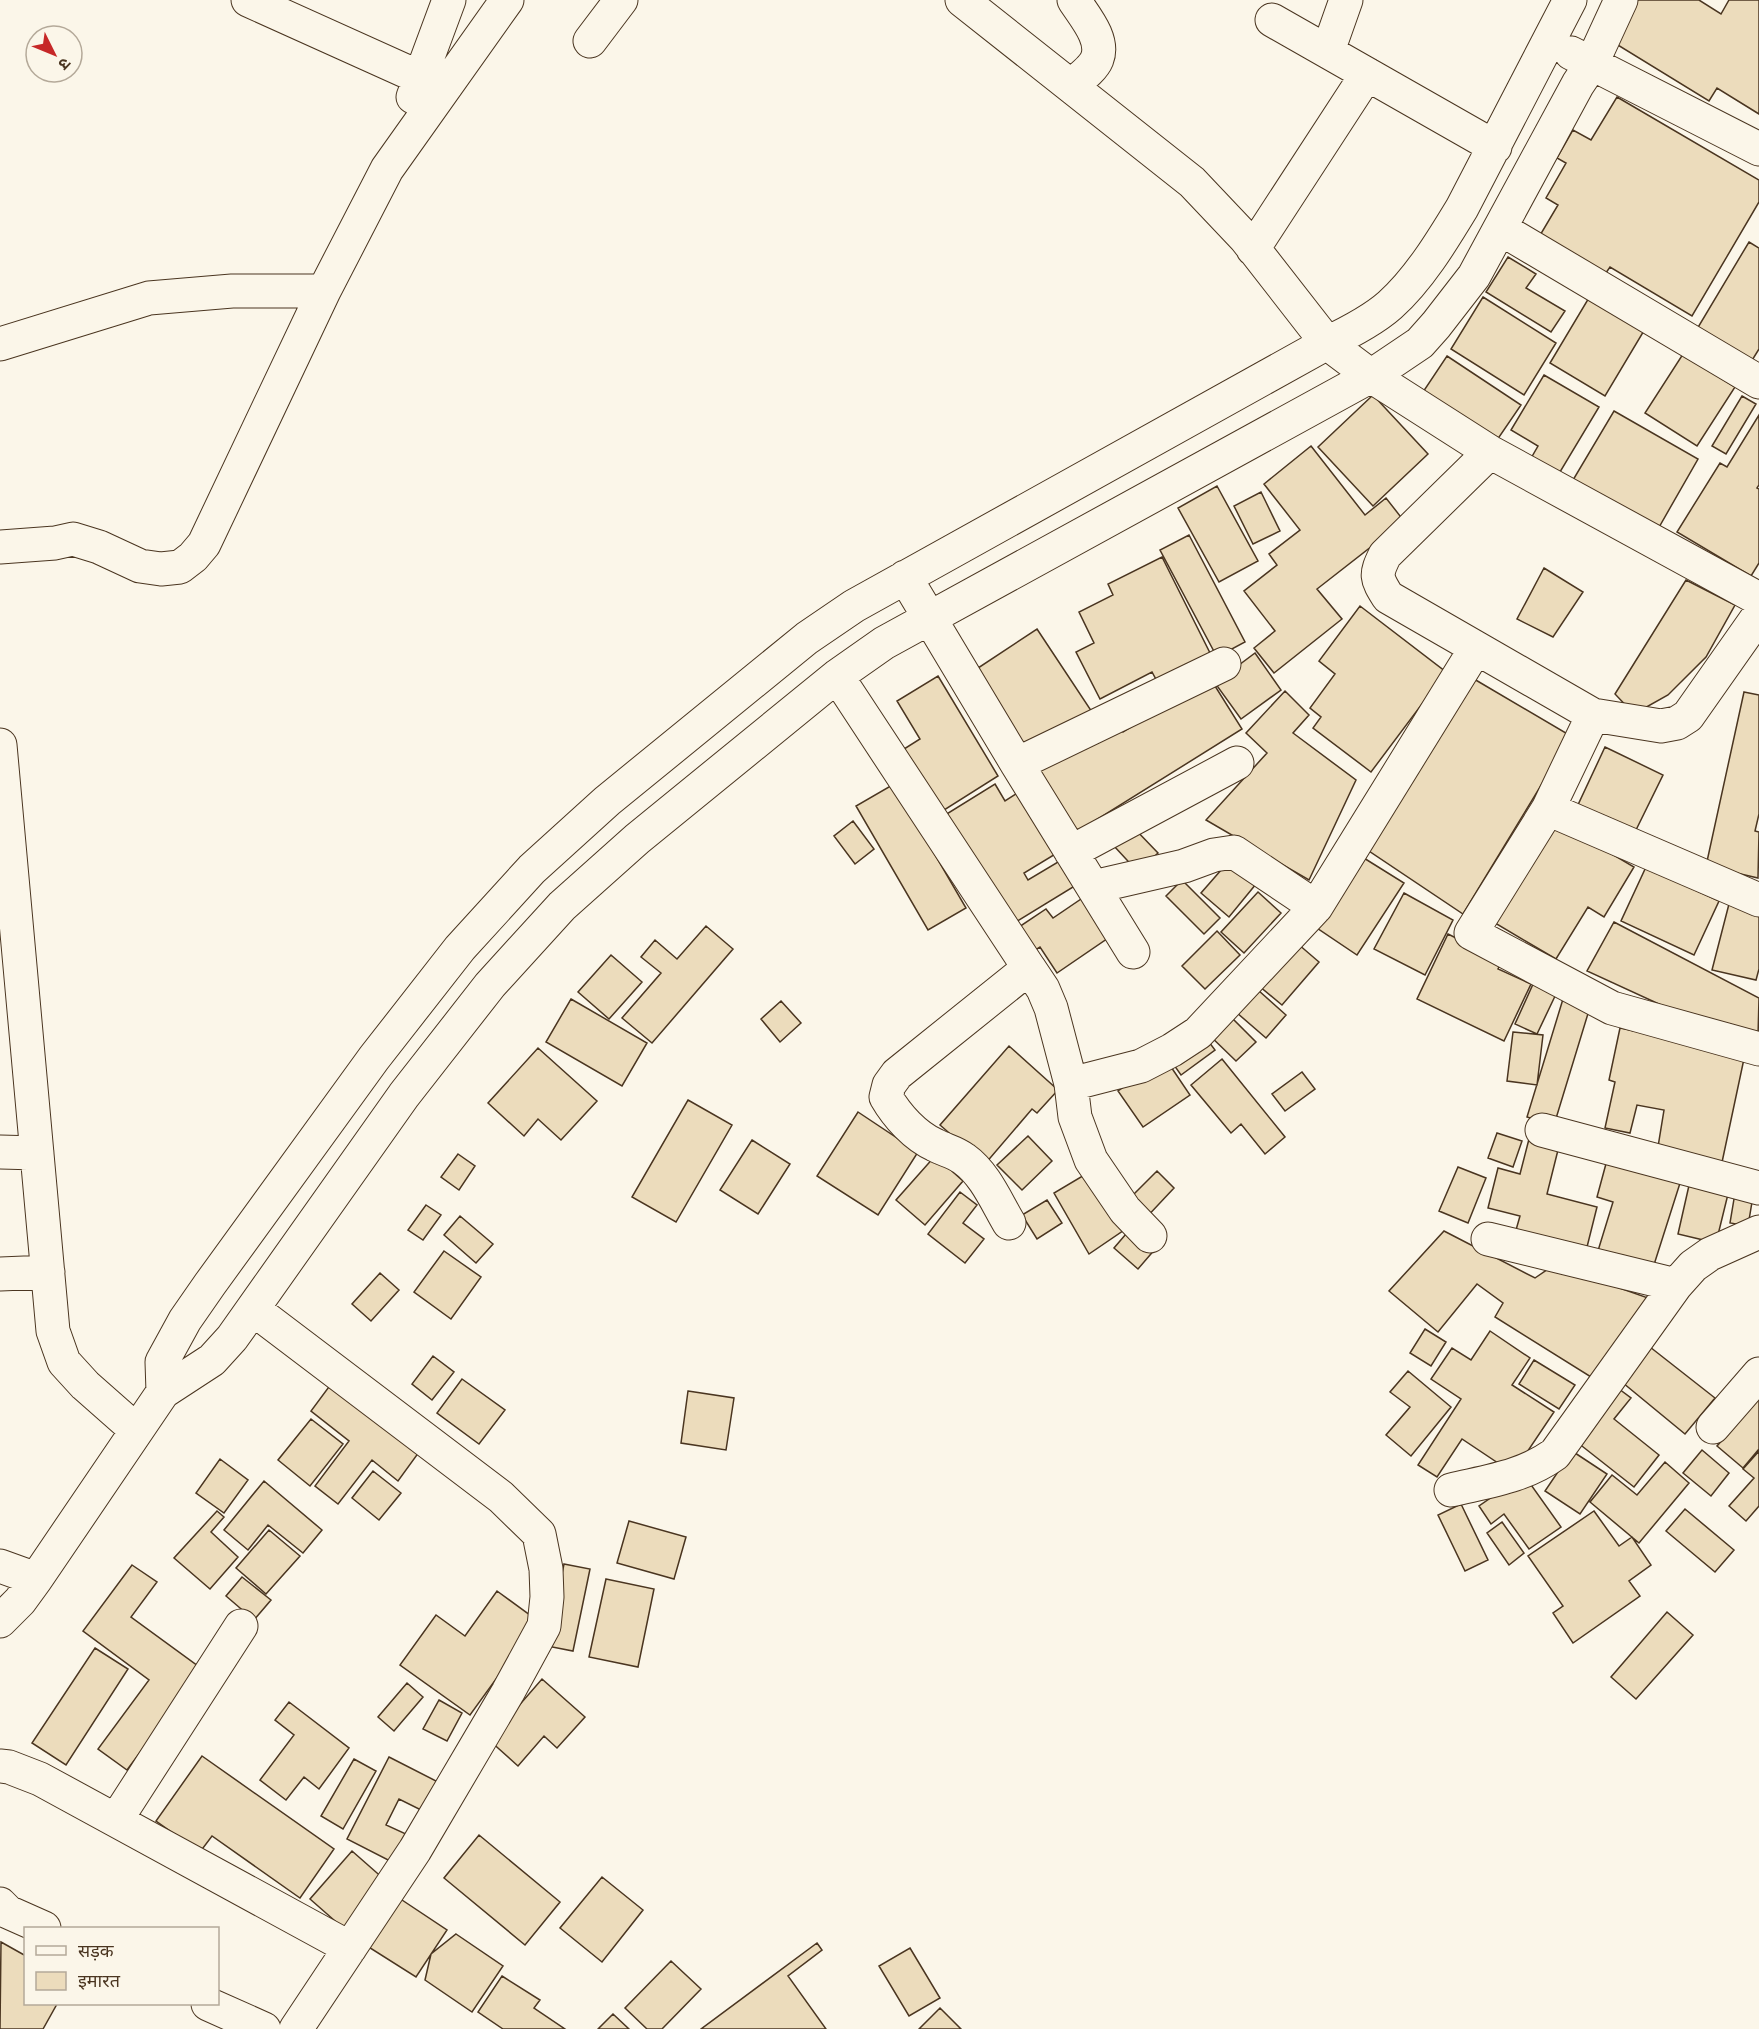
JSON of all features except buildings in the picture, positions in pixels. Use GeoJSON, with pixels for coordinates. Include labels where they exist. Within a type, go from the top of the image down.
{"type":"FeatureCollection","features":[{"type":"Feature","properties":{"kind":"street"},"geometry":{"type":"LineString","coordinates":[[248,0],[420,78]]}},
{"type":"Feature","properties":{"kind":"street"},"geometry":{"type":"LineString","coordinates":[[0,547],[55,543],[73,539],[99,547],[140,566],[161,569],[180,567],[204,544],[324,291],[387,169],[449,0]]}},
{"type":"Feature","properties":{"kind":"street"},"geometry":{"type":"LineString","coordinates":[[387,169],[507,0]]}},
{"type":"Feature","properties":{"kind":"street"},"geometry":{"type":"LineString","coordinates":[[590,40],[621,0]]}},
{"type":"Feature","properties":{"kind":"street"},"geometry":{"type":"LineString","coordinates":[[962,0],[1192,182],[1253,249],[1327,344],[1371,376],[1490,452],[1759,599]]}},
{"type":"Feature","properties":{"kind":"street"},"geometry":{"type":"LineString","coordinates":[[1071,86],[1096,61],[1100,48],[1096,36],[1074,0]]}},
{"type":"Feature","properties":{"kind":"street"},"geometry":{"type":"LineString","coordinates":[[1328,51],[1346,0]]}},
{"type":"Feature","properties":{"kind":"street"},"geometry":{"type":"LineString","coordinates":[[163,1392],[162,1362],[185,1320],[210,1284],[374,1058],[460,948],[532,868],[608,801],[807,638],[854,606],[1350,332],[1389,306],[1443,240],[1495,147],[1570,0]]}},
{"type":"Feature","properties":{"kind":"street"},"geometry":{"type":"LineString","coordinates":[[0,1621],[20,1601],[36,1579],[163,1392],[212,1360],[232,1338],[404,1095],[490,985],[562,906],[638,838],[837,676],[884,643],[1371,376],[1420,343],[1474,276],[1578,84],[1592,63],[1622,0]]}},
{"type":"Feature","properties":{"kind":"street"},"geometry":{"type":"LineString","coordinates":[[1272,20],[1495,147]]}},
{"type":"Feature","properties":{"kind":"street"},"geometry":{"type":"LineString","coordinates":[[1550,42],[1759,149]]}},
{"type":"Feature","properties":{"kind":"street"},"geometry":{"type":"LineString","coordinates":[[1253,249],[1367,74]]}},
{"type":"Feature","properties":{"kind":"street"},"geometry":{"type":"LineString","coordinates":[[1501,229],[1759,382]]}},
{"type":"Feature","properties":{"kind":"street"},"geometry":{"type":"LineString","coordinates":[[0,345],[149,298],[232,291],[324,291]]}},
{"type":"Feature","properties":{"kind":"street"},"geometry":{"type":"LineString","coordinates":[[1490,452],[1385,555],[1377,572],[1379,583],[1388,597],[1593,715],[1661,726],[1677,723],[1688,716],[1759,615]]}},
{"type":"Feature","properties":{"kind":"street"},"geometry":{"type":"LineString","coordinates":[[905,577],[1132,952]]}},
{"type":"Feature","properties":{"kind":"street"},"geometry":{"type":"LineString","coordinates":[[1071,1084],[1141,1065],[1172,1050],[1198,1033],[1316,907],[1476,648]]}},
{"type":"Feature","properties":{"kind":"street"},"geometry":{"type":"LineString","coordinates":[[1017,764],[1224,664]]}},
{"type":"Feature","properties":{"kind":"street"},"geometry":{"type":"LineString","coordinates":[[837,676],[1043,989],[1051,1008],[1071,1084],[1075,1117],[1091,1160],[1125,1210],[1150,1236]]}},
{"type":"Feature","properties":{"kind":"street"},"geometry":{"type":"LineString","coordinates":[[1593,715],[1548,810],[1471,933],[1612,1008],[1759,1049]]}},
{"type":"Feature","properties":{"kind":"street"},"geometry":{"type":"LineString","coordinates":[[0,745],[10,966],[37,1153],[53,1331],[64,1362],[85,1385],[136,1430]]}},
{"type":"Feature","properties":{"kind":"street"},"geometry":{"type":"LineString","coordinates":[[1071,852],[1237,763]]}},
{"type":"Feature","properties":{"kind":"street"},"geometry":{"type":"LineString","coordinates":[[1548,810],[1759,900]]}},
{"type":"Feature","properties":{"kind":"street"},"geometry":{"type":"LineString","coordinates":[[1093,887],[1184,866],[1214,855],[1234,852],[1316,907]]}},
{"type":"Feature","properties":{"kind":"street"},"geometry":{"type":"LineString","coordinates":[[1009,1223],[978,1172],[964,1159],[933,1145],[918,1134],[893,1109],[886,1097],[889,1085],[897,1074],[1029,968]]}},
{"type":"Feature","properties":{"kind":"street"},"geometry":{"type":"LineString","coordinates":[[1542,1130],[1759,1188]]}},
{"type":"Feature","properties":{"kind":"street"},"geometry":{"type":"LineString","coordinates":[[0,1152],[37,1153]]}},
{"type":"Feature","properties":{"kind":"street"},"geometry":{"type":"LineString","coordinates":[[1451,1490],[1515,1475],[1539,1465],[1555,1454],[1676,1285],[1693,1266],[1710,1254],[1759,1232]]}},
{"type":"Feature","properties":{"kind":"street"},"geometry":{"type":"LineString","coordinates":[[1488,1239],[1676,1285]]}},
{"type":"Feature","properties":{"kind":"street"},"geometry":{"type":"LineString","coordinates":[[0,1274],[48,1272]]}},
{"type":"Feature","properties":{"kind":"street"},"geometry":{"type":"LineString","coordinates":[[254,1309],[501,1497],[539,1534],[546,1569],[547,1597],[544,1626],[415,1850],[296,2029]]}},
{"type":"Feature","properties":{"kind":"street"},"geometry":{"type":"LineString","coordinates":[[1713,1427],[1759,1374]]}},
{"type":"Feature","properties":{"kind":"street"},"geometry":{"type":"LineString","coordinates":[[0,1566],[36,1579]]}},
{"type":"Feature","properties":{"kind":"street"},"geometry":{"type":"LineString","coordinates":[[116,1820],[242,1626]]}},
{"type":"Feature","properties":{"kind":"street"},"geometry":{"type":"LineString","coordinates":[[0,1766],[9,1767],[40,1779],[350,1948]]}},
{"type":"Feature","properties":{"kind":"street"},"geometry":{"type":"LineString","coordinates":[[0,1904],[8,1912],[40,1927]]}},
{"type":"Feature","properties":{"kind":"street"},"geometry":{"type":"LineString","coordinates":[[210,2005],[264,2029]]}}]}
